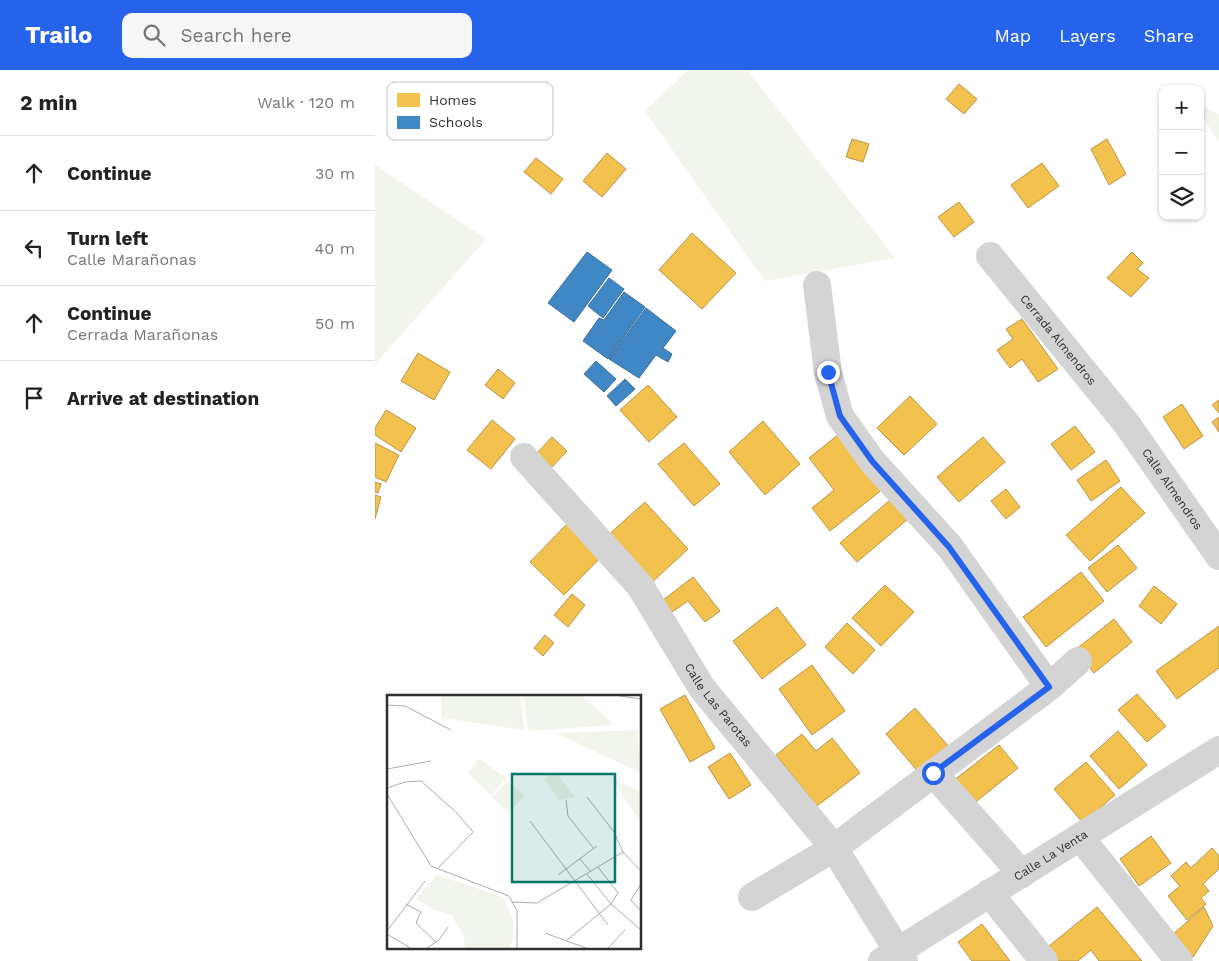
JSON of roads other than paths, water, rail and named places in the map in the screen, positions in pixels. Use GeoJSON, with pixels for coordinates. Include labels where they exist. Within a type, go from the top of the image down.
{"type":"FeatureCollection","features":[{"type":"Feature","properties":{"kind":"street","name":"Cerrada Almendros"},"geometry":{"type":"LineString","coordinates":[[989,256],[1126,423]]}},
{"type":"Feature","properties":{"kind":"street"},"geometry":{"type":"LineString","coordinates":[[817,285],[828,372],[840,416],[872,461],[949,547],[1049,687]]}},
{"type":"Feature","properties":{"kind":"street","name":"Calle Almendros"},"geometry":{"type":"LineString","coordinates":[[1126,423],[1219,556]]}},
{"type":"Feature","properties":{"kind":"street","name":"Calle Las Parotas"},"geometry":{"type":"LineString","coordinates":[[524,457],[640,586],[702,688],[834,848],[895,958]]}},
{"type":"Feature","properties":{"kind":"street"},"geometry":{"type":"LineString","coordinates":[[752,897],[834,848],[1049,687],[1079,661]]}},
{"type":"Feature","properties":{"kind":"street","name":"Calle La Venta"},"geometry":{"type":"LineString","coordinates":[[895,958],[989,893],[1219,750]]}},
{"type":"Feature","properties":{"kind":"street"},"geometry":{"type":"LineString","coordinates":[[933,773],[1022,874]]}},
{"type":"Feature","properties":{"kind":"street"},"geometry":{"type":"LineString","coordinates":[[1080,837],[1179,961]]}},
{"type":"Feature","properties":{"kind":"street"},"geometry":{"type":"LineString","coordinates":[[989,893],[1044,961]]}}]}
